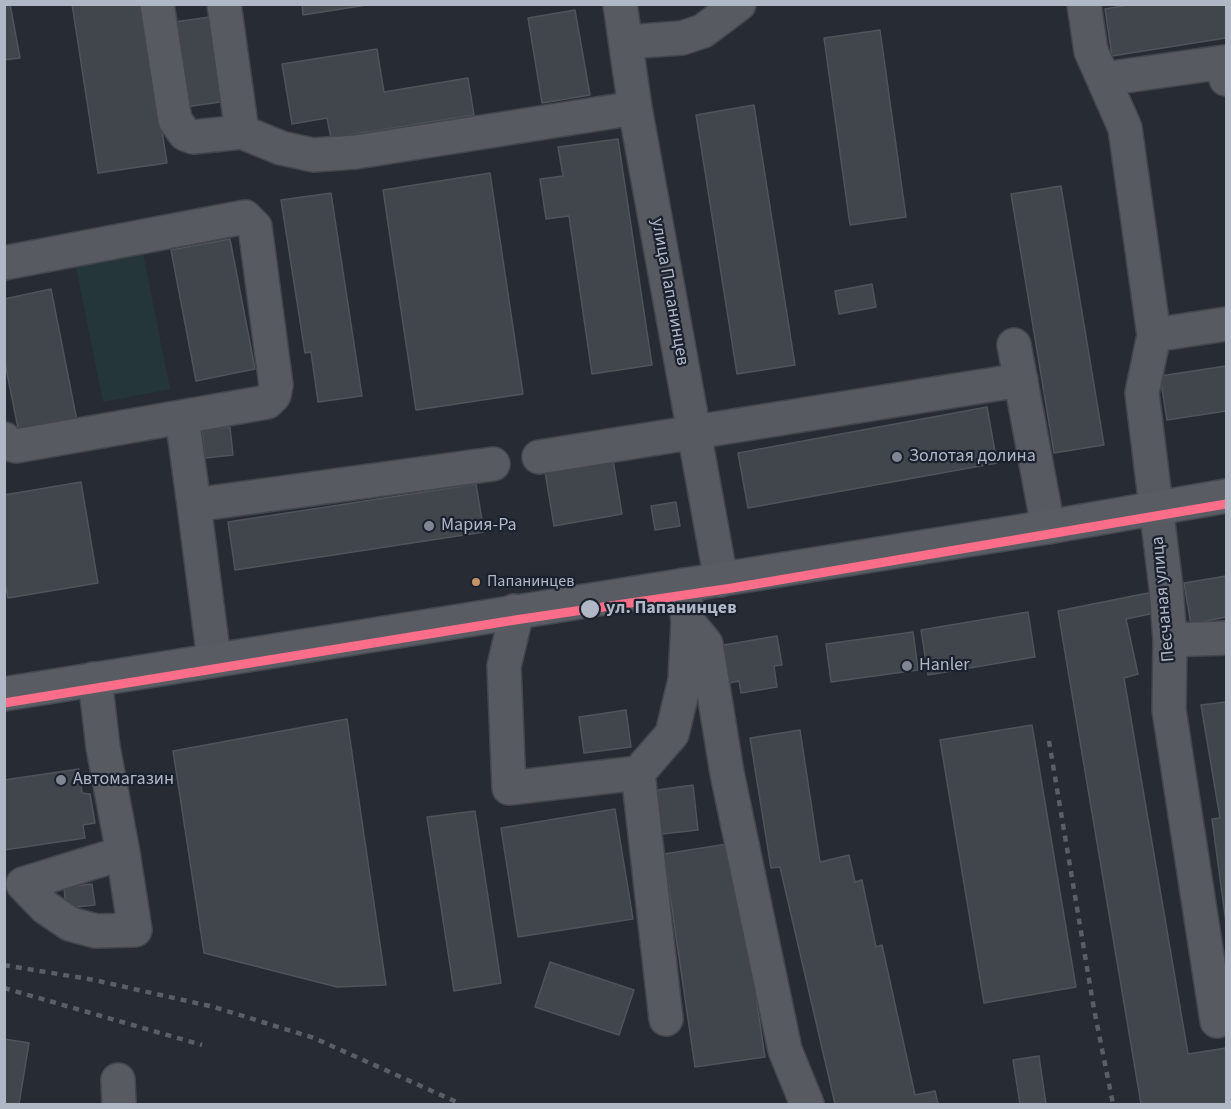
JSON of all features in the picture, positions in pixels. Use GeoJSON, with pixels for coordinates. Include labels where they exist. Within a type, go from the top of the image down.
{"type":"FeatureCollection","features":[{"type":"Feature","properties":{"kind":"main road"},"geometry":{"type":"LineString","coordinates":[[4,693],[721,580],[1227,496]]}},
{"type":"Feature","properties":{"kind":"street"},"geometry":{"type":"LineString","coordinates":[[157,4],[178,127],[185,134],[201,138],[242,132],[281,148],[313,155],[356,152],[635,108]]}},
{"type":"Feature","properties":{"kind":"street"},"geometry":{"type":"LineString","coordinates":[[225,4],[242,132]]}},
{"type":"Feature","properties":{"kind":"street","name":"улица Папанинцев"},"geometry":{"type":"LineString","coordinates":[[620,4],[635,108],[721,580]]}},
{"type":"Feature","properties":{"kind":"street"},"geometry":{"type":"LineString","coordinates":[[626,42],[682,38],[703,31],[739,4]]}},
{"type":"Feature","properties":{"kind":"street","name":"Песчаная улица"},"geometry":{"type":"LineString","coordinates":[[1084,4],[1092,51],[1125,128],[1154,335],[1142,393],[1170,640],[1169,710],[1217,1022]]}},
{"type":"Feature","properties":{"kind":"street"},"geometry":{"type":"LineString","coordinates":[[1104,80],[1224,62],[1227,80]]}},
{"type":"Feature","properties":{"kind":"street"},"geometry":{"type":"LineString","coordinates":[[4,263],[240,216],[250,219],[255,227],[276,390],[267,402],[16,446],[4,439]]}},
{"type":"Feature","properties":{"kind":"street"},"geometry":{"type":"LineString","coordinates":[[1154,335],[1227,324]]}},
{"type":"Feature","properties":{"kind":"street"},"geometry":{"type":"LineString","coordinates":[[1014,345],[1048,527]]}},
{"type":"Feature","properties":{"kind":"street"},"geometry":{"type":"LineString","coordinates":[[539,457],[1021,380]]}},
{"type":"Feature","properties":{"kind":"street"},"geometry":{"type":"LineString","coordinates":[[182,417],[214,659]]}},
{"type":"Feature","properties":{"kind":"street"},"geometry":{"type":"LineString","coordinates":[[194,505],[493,464]]}},
{"type":"Feature","properties":{"kind":"street"},"geometry":{"type":"LineString","coordinates":[[514,611],[515,620],[504,666],[509,788],[638,773],[672,734],[685,680],[688,622],[684,585]]}},
{"type":"Feature","properties":{"kind":"street"},"geometry":{"type":"LineString","coordinates":[[688,622],[706,644],[727,773],[785,1050],[807,1104]]}},
{"type":"Feature","properties":{"kind":"street"},"geometry":{"type":"LineString","coordinates":[[1170,640],[1227,638]]}},
{"type":"Feature","properties":{"kind":"street"},"geometry":{"type":"LineString","coordinates":[[93,679],[123,853]]}},
{"type":"Feature","properties":{"kind":"street"},"geometry":{"type":"LineString","coordinates":[[638,773],[666,1019]]}},
{"type":"Feature","properties":{"kind":"shaded area"},"geometry":{"type":"Polygon","coordinates":[[[142,248],[170,389],[103,402],[75,262],[142,248]]]}},
{"type":"Feature","properties":{"kind":"building"},"geometry":{"type":"Polygon","coordinates":[[[4,4],[10,4],[20,58],[4,60],[4,4]]]}},
{"type":"Feature","properties":{"kind":"building"},"geometry":{"type":"Polygon","coordinates":[[[72,4],[142,4],[167,163],[98,173],[72,4]]]}},
{"type":"Feature","properties":{"kind":"building"},"geometry":{"type":"Polygon","coordinates":[[[302,4],[373,4],[303,15],[302,4]]]}},
{"type":"Feature","properties":{"kind":"building"},"geometry":{"type":"Polygon","coordinates":[[[1134,4],[1226,4],[1226,38],[1112,56],[1105,9],[1134,4]]]}},
{"type":"Feature","properties":{"kind":"building"},"geometry":{"type":"Polygon","coordinates":[[[575,10],[590,95],[542,103],[528,18],[575,10]]]}},
{"type":"Feature","properties":{"kind":"building"},"geometry":{"type":"Polygon","coordinates":[[[217,16],[228,101],[185,107],[174,22],[217,16]]]}},
{"type":"Feature","properties":{"kind":"building"},"geometry":{"type":"Polygon","coordinates":[[[880,30],[906,217],[850,225],[824,38],[880,30]]]}},
{"type":"Feature","properties":{"kind":"building"},"geometry":{"type":"Polygon","coordinates":[[[377,49],[384,92],[468,78],[474,115],[331,138],[327,118],[292,124],[282,64],[377,49]]]}},
{"type":"Feature","properties":{"kind":"building"},"geometry":{"type":"Polygon","coordinates":[[[754,105],[795,365],[737,374],[696,115],[754,105]]]}},
{"type":"Feature","properties":{"kind":"building"},"geometry":{"type":"Polygon","coordinates":[[[618,139],[652,365],[592,374],[569,216],[546,219],[540,179],[563,176],[558,147],[618,139]]]}},
{"type":"Feature","properties":{"kind":"building"},"geometry":{"type":"Polygon","coordinates":[[[490,173],[523,394],[416,410],[383,190],[490,173]]]}},
{"type":"Feature","properties":{"kind":"building"},"geometry":{"type":"Polygon","coordinates":[[[1061,186],[1104,445],[1054,453],[1011,194],[1061,186]]]}},
{"type":"Feature","properties":{"kind":"building"},"geometry":{"type":"Polygon","coordinates":[[[331,193],[362,396],[318,402],[311,352],[305,353],[281,200],[331,193]]]}},
{"type":"Feature","properties":{"kind":"building"},"geometry":{"type":"Polygon","coordinates":[[[230,239],[255,369],[196,381],[171,250],[230,239]]]}},
{"type":"Feature","properties":{"kind":"building"},"geometry":{"type":"Polygon","coordinates":[[[872,284],[876,307],[839,314],[835,291],[872,284]]]}},
{"type":"Feature","properties":{"kind":"building"},"geometry":{"type":"Polygon","coordinates":[[[51,289],[77,421],[19,433],[4,358],[4,299],[51,289]]]}},
{"type":"Feature","properties":{"kind":"building"},"geometry":{"type":"Polygon","coordinates":[[[1226,366],[1226,411],[1167,420],[1160,376],[1226,366]]]}},
{"type":"Feature","properties":{"kind":"building"},"geometry":{"type":"Polygon","coordinates":[[[987,407],[997,463],[748,508],[738,453],[987,407]]]}},
{"type":"Feature","properties":{"kind":"building"},"geometry":{"type":"Polygon","coordinates":[[[230,427],[233,455],[205,458],[202,430],[230,427]]]}},
{"type":"Feature","properties":{"kind":"building"},"geometry":{"type":"Polygon","coordinates":[[[613,460],[622,514],[554,526],[545,472],[613,460]]]}},
{"type":"Feature","properties":{"kind":"building"},"geometry":{"type":"Polygon","coordinates":[[[81,482],[98,583],[8,598],[4,578],[4,495],[81,482]]]}},
{"type":"Feature","properties":{"kind":"building"},"geometry":{"type":"Polygon","coordinates":[[[476,484],[484,532],[235,570],[228,522],[476,484]]]}},
{"type":"Feature","properties":{"kind":"building"},"geometry":{"type":"Polygon","coordinates":[[[676,502],[680,526],[655,530],[651,506],[676,502]]]}},
{"type":"Feature","properties":{"kind":"building"},"geometry":{"type":"Polygon","coordinates":[[[1226,576],[1226,617],[1191,624],[1184,583],[1226,576]]]}},
{"type":"Feature","properties":{"kind":"building"},"geometry":{"type":"Polygon","coordinates":[[[1153,592],[1155,613],[1126,619],[1138,674],[1124,678],[1188,1054],[1226,1048],[1226,1104],[1141,1104],[1058,611],[1153,592]]]}},
{"type":"Feature","properties":{"kind":"building"},"geometry":{"type":"Polygon","coordinates":[[[1028,612],[1035,657],[928,675],[921,630],[1028,612]]]}},
{"type":"Feature","properties":{"kind":"building"},"geometry":{"type":"Polygon","coordinates":[[[913,632],[918,670],[831,682],[826,644],[913,632]]]}},
{"type":"Feature","properties":{"kind":"building"},"geometry":{"type":"Polygon","coordinates":[[[777,636],[782,665],[774,666],[777,687],[741,693],[739,681],[724,684],[718,646],[777,636]]]}},
{"type":"Feature","properties":{"kind":"building"},"geometry":{"type":"Polygon","coordinates":[[[1226,702],[1226,923],[1212,819],[1220,818],[1201,705],[1226,702]]]}},
{"type":"Feature","properties":{"kind":"building"},"geometry":{"type":"Polygon","coordinates":[[[626,710],[631,747],[584,753],[579,717],[626,710]]]}},
{"type":"Feature","properties":{"kind":"building"},"geometry":{"type":"Polygon","coordinates":[[[347,719],[386,985],[337,987],[204,953],[173,751],[347,719]]]}},
{"type":"Feature","properties":{"kind":"building"},"geometry":{"type":"Polygon","coordinates":[[[1032,725],[1076,987],[984,1003],[940,740],[1032,725]]]}},
{"type":"Feature","properties":{"kind":"building"},"geometry":{"type":"Polygon","coordinates":[[[800,730],[820,862],[849,855],[855,882],[862,880],[876,947],[882,945],[915,1095],[935,1091],[938,1104],[835,1104],[780,867],[771,868],[750,738],[800,730]]]}},
{"type":"Feature","properties":{"kind":"building"},"geometry":{"type":"Polygon","coordinates":[[[79,769],[82,793],[90,794],[95,823],[83,825],[85,838],[4,850],[4,780],[79,769]]]}},
{"type":"Feature","properties":{"kind":"building"},"geometry":{"type":"Polygon","coordinates":[[[693,785],[698,830],[662,834],[657,790],[693,785]]]}},
{"type":"Feature","properties":{"kind":"building"},"geometry":{"type":"Polygon","coordinates":[[[615,809],[633,919],[518,937],[501,828],[615,809]]]}},
{"type":"Feature","properties":{"kind":"building"},"geometry":{"type":"Polygon","coordinates":[[[475,811],[501,983],[454,991],[427,817],[475,811]]]}},
{"type":"Feature","properties":{"kind":"building"},"geometry":{"type":"Polygon","coordinates":[[[733,843],[765,1057],[695,1067],[664,854],[733,843]]]}},
{"type":"Feature","properties":{"kind":"building"},"geometry":{"type":"Polygon","coordinates":[[[92,884],[95,905],[66,908],[64,887],[92,884]]]}},
{"type":"Feature","properties":{"kind":"building"},"geometry":{"type":"Polygon","coordinates":[[[550,962],[634,990],[619,1035],[535,1007],[550,962]]]}},
{"type":"Feature","properties":{"kind":"building"},"geometry":{"type":"Polygon","coordinates":[[[4,1039],[29,1043],[19,1104],[4,1104],[4,1039]]]}},
{"type":"Feature","properties":{"kind":"building"},"geometry":{"type":"Polygon","coordinates":[[[1039,1056],[1046,1104],[1020,1104],[1013,1060],[1039,1056]]]}},
{"type":"Feature","properties":{"kind":"railway"},"geometry":{"type":"LineString","coordinates":[[1049,741],[1094,1009],[1113,1104]]}},
{"type":"Feature","properties":{"kind":"railway"},"geometry":{"type":"LineString","coordinates":[[4,965],[94,980],[214,1007],[314,1038],[461,1104]]}},
{"type":"Feature","properties":{"kind":"railway"},"geometry":{"type":"LineString","coordinates":[[4,988],[202,1045]]}},
{"type":"Feature","properties":{"kind":"transit line"},"geometry":{"type":"LineString","coordinates":[[4,703],[515,620],[732,588],[1226,504]]}},
{"type":"Feature","properties":{"kind":"place","name":"Золотая долина"},"geometry":{"type":"Point","coordinates":[897,457]}},
{"type":"Feature","properties":{"kind":"place","name":"Мария-Ра"},"geometry":{"type":"Point","coordinates":[429,526]}},
{"type":"Feature","properties":{"kind":"place","name":"Папанинцев"},"geometry":{"type":"Point","coordinates":[476,582]}},
{"type":"Feature","properties":{"kind":"place","name":"ул. Папанинцев"},"geometry":{"type":"Point","coordinates":[590,609]}},
{"type":"Feature","properties":{"kind":"place","name":"Hanler"},"geometry":{"type":"Point","coordinates":[907,666]}},
{"type":"Feature","properties":{"kind":"place","name":"Автомагазин"},"geometry":{"type":"Point","coordinates":[61,780]}}]}
